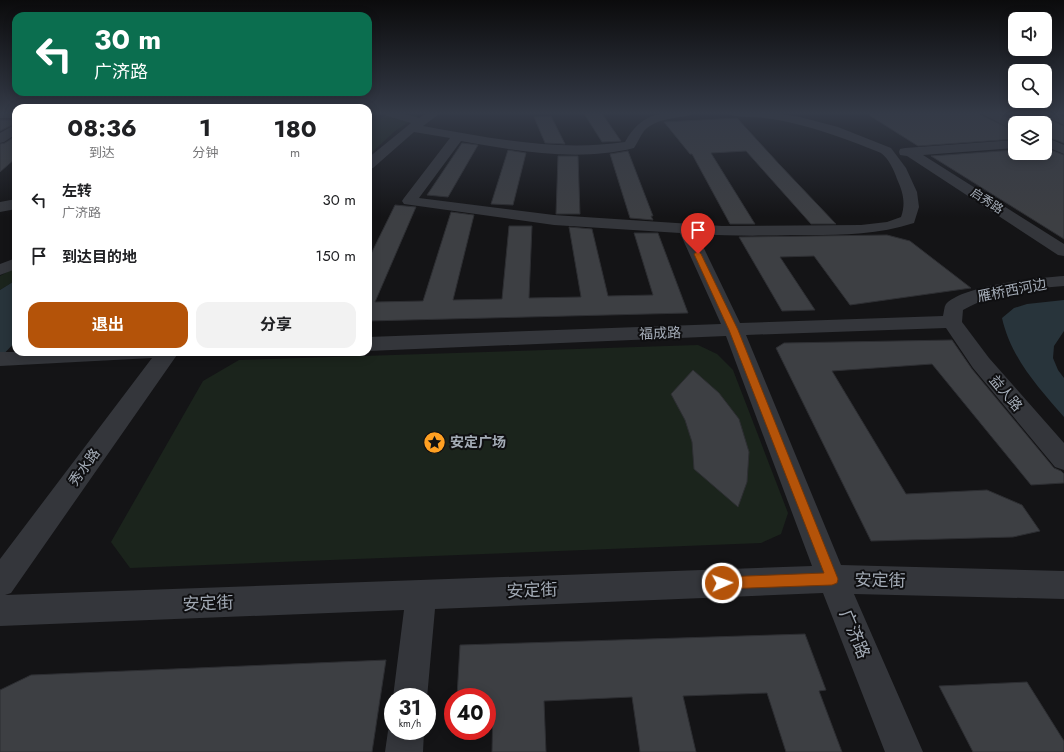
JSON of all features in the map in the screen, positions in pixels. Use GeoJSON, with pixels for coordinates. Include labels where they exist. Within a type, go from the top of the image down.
{"type":"FeatureCollection","features":[{"type":"Feature","properties":{"kind":"street"},"geometry":{"type":"LineString","coordinates":[[372,162],[389,147]]}},
{"type":"Feature","properties":{"kind":"street"},"geometry":{"type":"LineString","coordinates":[[450,147],[409,202],[554,220],[722,231],[861,230],[889,226],[908,220],[912,206],[908,189],[902,174],[886,152]]}},
{"type":"Feature","properties":{"kind":"street"},"geometry":{"type":"LineString","coordinates":[[527,147],[610,149],[620,147]]}},
{"type":"Feature","properties":{"kind":"street"},"geometry":{"type":"LineString","coordinates":[[875,147],[886,152],[910,152],[974,147]]}},
{"type":"Feature","properties":{"kind":"street","name":"启秀路"},"geometry":{"type":"LineString","coordinates":[[910,152],[1064,251]]}},
{"type":"Feature","properties":{"kind":"street"},"geometry":{"type":"LineString","coordinates":[[0,206],[12,204]]}},
{"type":"Feature","properties":{"kind":"street","name":"广济路"},"geometry":{"type":"LineString","coordinates":[[686,228],[734,330],[832,579],[904,752]]}},
{"type":"Feature","properties":{"kind":"street"},"geometry":{"type":"LineString","coordinates":[[0,270],[12,265]]}},
{"type":"Feature","properties":{"kind":"street","name":"雁桥西河边"},"geometry":{"type":"LineString","coordinates":[[952,322],[954,307],[967,299],[998,290],[1064,281]]}},
{"type":"Feature","properties":{"kind":"street","name":"福成路"},"geometry":{"type":"LineString","coordinates":[[372,344],[952,322]]}},
{"type":"Feature","properties":{"kind":"street","name":"益人路"},"geometry":{"type":"LineString","coordinates":[[952,322],[981,363],[1064,460]]}},
{"type":"Feature","properties":{"kind":"street"},"geometry":{"type":"LineString","coordinates":[[0,359],[66,356]]}},
{"type":"Feature","properties":{"kind":"street","name":"秀水路"},"geometry":{"type":"LineString","coordinates":[[0,583],[165,356]]}},
{"type":"Feature","properties":{"kind":"street","name":"安定街"},"geometry":{"type":"LineString","coordinates":[[0,611],[832,579],[1064,585]]}},
{"type":"Feature","properties":{"kind":"street"},"geometry":{"type":"LineString","coordinates":[[411,688],[421,595]]}},
{"type":"Feature","properties":{"kind":"street"},"geometry":{"type":"LineString","coordinates":[[404,752],[405,740]]}},
{"type":"Feature","properties":{"kind":"shaded area"},"geometry":{"type":"Polygon","coordinates":[[[372,147],[378,147],[372,152],[372,147]]]}},
{"type":"Feature","properties":{"kind":"shaded area"},"geometry":{"type":"Polygon","coordinates":[[[12,269],[12,282],[0,290],[0,276],[12,269]]]}},
{"type":"Feature","properties":{"kind":"shaded area"},"geometry":{"type":"Polygon","coordinates":[[[12,282],[12,345],[0,358],[0,290],[12,282]]]}},
{"type":"Feature","properties":{"kind":"shaded area"},"geometry":{"type":"Polygon","coordinates":[[[1064,300],[1064,331],[1054,346],[1053,358],[1058,370],[1064,378],[1064,417],[1035,383],[1019,359],[1006,333],[1002,318],[1014,308],[1027,304],[1064,300]]]}},
{"type":"Feature","properties":{"kind":"shaded area","name":"安定广场"},"geometry":{"type":"Polygon","coordinates":[[[698,345],[717,354],[733,370],[788,513],[781,534],[761,543],[130,568],[111,542],[203,381],[239,360],[698,345]]]}},
{"type":"Feature","properties":{"kind":"building"},"geometry":{"type":"Polygon","coordinates":[[[0,147],[12,147],[12,162],[0,172],[0,147]]]}},
{"type":"Feature","properties":{"kind":"building"},"geometry":{"type":"Polygon","coordinates":[[[459,147],[477,147],[448,197],[427,195],[459,147]]]}},
{"type":"Feature","properties":{"kind":"building"},"geometry":{"type":"Polygon","coordinates":[[[684,147],[764,147],[836,224],[811,224],[746,151],[711,153],[755,224],[730,224],[692,154],[690,154],[684,147]]]}},
{"type":"Feature","properties":{"kind":"building"},"geometry":{"type":"Polygon","coordinates":[[[508,150],[526,153],[513,205],[491,204],[508,150]]]}},
{"type":"Feature","properties":{"kind":"building"},"geometry":{"type":"Polygon","coordinates":[[[1008,150],[1008,160],[1052,160],[1052,151],[1064,155],[1064,239],[931,156],[1008,150]]]}},
{"type":"Feature","properties":{"kind":"building"},"geometry":{"type":"Polygon","coordinates":[[[628,151],[653,216],[651,216],[653,220],[630,218],[610,154],[628,151]]]}},
{"type":"Feature","properties":{"kind":"building"},"geometry":{"type":"Polygon","coordinates":[[[558,156],[578,156],[580,214],[556,214],[558,156]]]}},
{"type":"Feature","properties":{"kind":"building"},"geometry":{"type":"Polygon","coordinates":[[[395,205],[416,207],[375,302],[423,301],[451,212],[474,215],[453,300],[502,299],[509,226],[532,226],[529,298],[581,297],[569,227],[592,229],[608,296],[653,295],[634,233],[658,233],[688,313],[372,321],[372,252],[395,205]]]}},
{"type":"Feature","properties":{"kind":"building"},"geometry":{"type":"Polygon","coordinates":[[[887,235],[910,241],[971,288],[850,305],[814,256],[780,257],[815,310],[782,311],[739,237],[887,235]]]}},
{"type":"Feature","properties":{"kind":"building"},"geometry":{"type":"Polygon","coordinates":[[[952,340],[972,369],[1054,468],[1064,474],[1064,483],[1031,485],[932,364],[832,371],[906,494],[987,490],[1022,505],[1040,531],[1013,537],[871,541],[776,348],[784,343],[952,340]]]}},
{"type":"Feature","properties":{"kind":"building"},"geometry":{"type":"Polygon","coordinates":[[[693,370],[719,393],[739,419],[749,452],[747,482],[738,507],[694,469],[692,442],[685,420],[671,394],[693,370]]]}},
{"type":"Feature","properties":{"kind":"building"},"geometry":{"type":"Polygon","coordinates":[[[805,634],[826,690],[819,691],[842,752],[786,752],[767,693],[683,696],[696,752],[640,752],[632,697],[544,701],[546,752],[492,752],[492,740],[496,740],[496,688],[458,688],[460,645],[805,634]]]}},
{"type":"Feature","properties":{"kind":"building"},"geometry":{"type":"Polygon","coordinates":[[[386,660],[372,752],[0,752],[0,690],[31,675],[386,660]]]}},
{"type":"Feature","properties":{"kind":"building"},"geometry":{"type":"Polygon","coordinates":[[[1027,682],[1064,741],[1064,752],[973,752],[939,686],[1027,682]]]}},
{"type":"Feature","properties":{"kind":"place","name":"安定广场"},"geometry":{"type":"Point","coordinates":[435,442]}},
{"type":"Feature","properties":{"kind":"route"},"geometry":{"type":"LineString","coordinates":[[698,254],[734,330],[832,579],[722,583]]}}]}
